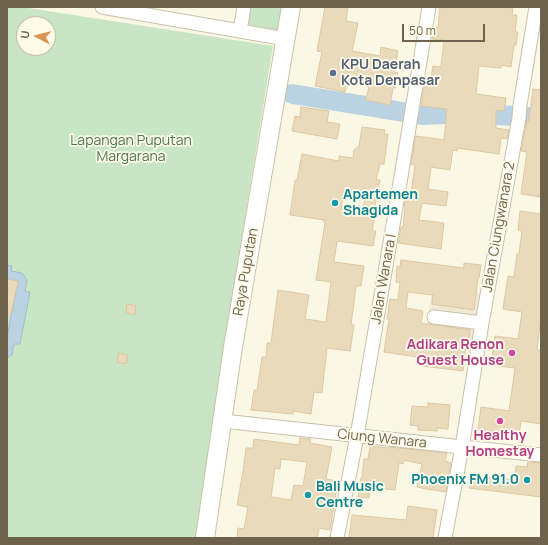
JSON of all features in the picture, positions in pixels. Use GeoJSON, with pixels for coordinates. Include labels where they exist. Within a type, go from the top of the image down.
{"type":"FeatureCollection","features":[{"type":"Feature","properties":{"kind":"main road","name":"Raya Puputan"},"geometry":{"type":"LineString","coordinates":[[205,538],[233,347],[292,7]]}},
{"type":"Feature","properties":{"kind":"street"},"geometry":{"type":"LineString","coordinates":[[102,7],[286,39]]}},
{"type":"Feature","properties":{"kind":"street"},"geometry":{"type":"LineString","coordinates":[[240,31],[244,7]]}},
{"type":"Feature","properties":{"kind":"street","name":"Jalan Wanara I"},"geometry":{"type":"LineString","coordinates":[[337,538],[357,436],[429,7]]}},
{"type":"Feature","properties":{"kind":"street","name":"Jalan Ciungwanara 2"},"geometry":{"type":"LineString","coordinates":[[445,538],[520,111],[536,7]]}},
{"type":"Feature","properties":{"kind":"street"},"geometry":{"type":"LineString","coordinates":[[434,317],[482,323]]}},
{"type":"Feature","properties":{"kind":"street","name":"Ciung Wanara"},"geometry":{"type":"LineString","coordinates":[[223,421],[541,455]]}},
{"type":"Feature","properties":{"kind":"shaded area"},"geometry":{"type":"Polygon","coordinates":[[[432,287],[482,293],[473,349],[425,342],[432,287]]]}},
{"type":"Feature","properties":{"kind":"green space","name":"Lapangan Puputan Margarana"},"geometry":{"type":"Polygon","coordinates":[[[7,7],[22,7],[273,46],[224,346],[196,538],[7,538],[7,7]]]}},
{"type":"Feature","properties":{"kind":"green space"},"geometry":{"type":"Polygon","coordinates":[[[245,7],[288,7],[283,37],[241,31],[245,7]]]}},
{"type":"Feature","properties":{"kind":"water"},"geometry":{"type":"Polygon","coordinates":[[[7,265],[12,266],[11,271],[22,273],[27,280],[25,291],[30,292],[20,344],[14,344],[12,355],[7,358],[7,337],[18,281],[7,279],[7,265]]]}},
{"type":"Feature","properties":{"kind":"building"},"geometry":{"type":"Polygon","coordinates":[[[325,7],[348,7],[346,21],[358,23],[352,51],[380,56],[381,47],[398,51],[394,72],[398,73],[395,88],[393,88],[390,105],[366,100],[369,86],[347,83],[345,92],[315,86],[322,52],[317,51],[325,7]]]}},
{"type":"Feature","properties":{"kind":"building"},"geometry":{"type":"Polygon","coordinates":[[[440,7],[513,7],[512,15],[517,15],[515,32],[518,32],[516,45],[514,45],[511,67],[501,65],[501,68],[479,66],[476,94],[506,98],[504,111],[496,110],[496,128],[509,130],[507,139],[501,138],[499,154],[457,148],[457,151],[453,150],[450,170],[431,167],[428,189],[448,192],[446,206],[422,203],[419,220],[444,223],[441,249],[398,243],[401,227],[403,227],[406,194],[411,194],[415,165],[411,164],[416,136],[444,140],[447,109],[421,106],[426,77],[431,78],[433,66],[441,67],[444,40],[432,39],[434,28],[438,28],[440,7]]]}},
{"type":"Feature","properties":{"kind":"building"},"geometry":{"type":"Polygon","coordinates":[[[533,89],[541,90],[541,197],[521,194],[527,152],[521,151],[527,121],[529,121],[533,89]]]}},
{"type":"Feature","properties":{"kind":"building"},"geometry":{"type":"Polygon","coordinates":[[[301,107],[329,111],[327,122],[340,124],[337,139],[292,131],[295,116],[300,117],[301,107]]]}},
{"type":"Feature","properties":{"kind":"building"},"geometry":{"type":"Polygon","coordinates":[[[362,127],[385,130],[384,134],[388,134],[384,164],[380,164],[376,180],[380,180],[372,231],[376,231],[373,246],[337,241],[334,262],[364,266],[361,286],[356,286],[351,325],[354,325],[350,351],[327,348],[322,393],[314,392],[311,414],[293,411],[293,414],[251,410],[254,390],[257,390],[262,357],[266,357],[267,343],[271,343],[278,290],[309,295],[305,319],[326,322],[331,282],[316,280],[325,223],[324,220],[290,215],[295,180],[297,180],[302,154],[339,161],[339,156],[353,158],[354,150],[359,146],[362,127]],[[344,190],[341,210],[362,214],[366,194],[344,190]]]}},
{"type":"Feature","properties":{"kind":"building"},"geometry":{"type":"Polygon","coordinates":[[[520,211],[541,214],[541,315],[537,350],[541,350],[541,424],[521,421],[519,435],[478,429],[481,407],[509,411],[515,368],[491,365],[495,336],[518,339],[522,312],[503,309],[508,276],[514,277],[517,254],[519,254],[522,231],[518,230],[520,211]]]}},
{"type":"Feature","properties":{"kind":"building"},"geometry":{"type":"Polygon","coordinates":[[[401,260],[464,268],[464,263],[481,265],[474,310],[432,304],[433,295],[408,292],[406,308],[423,311],[421,323],[470,330],[468,345],[466,345],[463,371],[422,366],[423,358],[384,352],[389,319],[387,319],[390,299],[398,300],[400,283],[396,282],[397,266],[400,267],[401,260]]]}},
{"type":"Feature","properties":{"kind":"building"},"geometry":{"type":"Polygon","coordinates":[[[7,279],[18,281],[11,314],[7,314],[7,279]]]}},
{"type":"Feature","properties":{"kind":"building"},"geometry":{"type":"Polygon","coordinates":[[[127,304],[136,306],[135,315],[126,313],[127,304]]]}},
{"type":"Feature","properties":{"kind":"building"},"geometry":{"type":"Polygon","coordinates":[[[119,353],[128,355],[126,364],[117,362],[119,353]]]}},
{"type":"Feature","properties":{"kind":"building"},"geometry":{"type":"Polygon","coordinates":[[[428,403],[450,405],[448,429],[437,428],[437,431],[418,430],[418,426],[410,425],[412,406],[428,407],[428,403]]]}},
{"type":"Feature","properties":{"kind":"building"},"geometry":{"type":"Polygon","coordinates":[[[300,438],[311,439],[310,443],[332,447],[326,479],[338,481],[330,530],[319,528],[317,538],[237,538],[238,528],[244,529],[248,507],[237,505],[246,448],[253,448],[254,439],[299,445],[300,438]],[[281,459],[280,469],[275,468],[271,497],[291,500],[294,485],[303,486],[307,462],[281,459]]]}},
{"type":"Feature","properties":{"kind":"building"},"geometry":{"type":"Polygon","coordinates":[[[370,446],[447,453],[445,461],[451,463],[446,492],[417,487],[422,464],[404,460],[403,464],[399,463],[395,490],[371,487],[369,498],[358,497],[364,459],[368,459],[370,446]]]}},
{"type":"Feature","properties":{"kind":"building"},"geometry":{"type":"Polygon","coordinates":[[[528,462],[541,463],[541,497],[469,488],[471,475],[514,480],[516,466],[527,467],[528,462]]]}},
{"type":"Feature","properties":{"kind":"building"},"geometry":{"type":"Polygon","coordinates":[[[408,506],[437,510],[433,538],[349,538],[352,515],[406,520],[408,506]]]}},
{"type":"Feature","properties":{"kind":"waterway"},"geometry":{"type":"LineString","coordinates":[[292,94],[422,115],[469,113],[541,118]]}},
{"type":"Feature","properties":{"kind":"place","name":"KPU Daerah Kota Denpasar"},"geometry":{"type":"Point","coordinates":[333,73]}},
{"type":"Feature","properties":{"kind":"place","name":"Apartemen Shagida"},"geometry":{"type":"Point","coordinates":[335,203]}},
{"type":"Feature","properties":{"kind":"place","name":"Adikara Renon Guest House"},"geometry":{"type":"Point","coordinates":[512,353]}},
{"type":"Feature","properties":{"kind":"place","name":"Healthy Homestay"},"geometry":{"type":"Point","coordinates":[500,421]}},
{"type":"Feature","properties":{"kind":"place","name":"Phoenix FM 91.0"},"geometry":{"type":"Point","coordinates":[527,480]}},
{"type":"Feature","properties":{"kind":"place","name":"Bali Music Centre"},"geometry":{"type":"Point","coordinates":[308,495]}}]}
